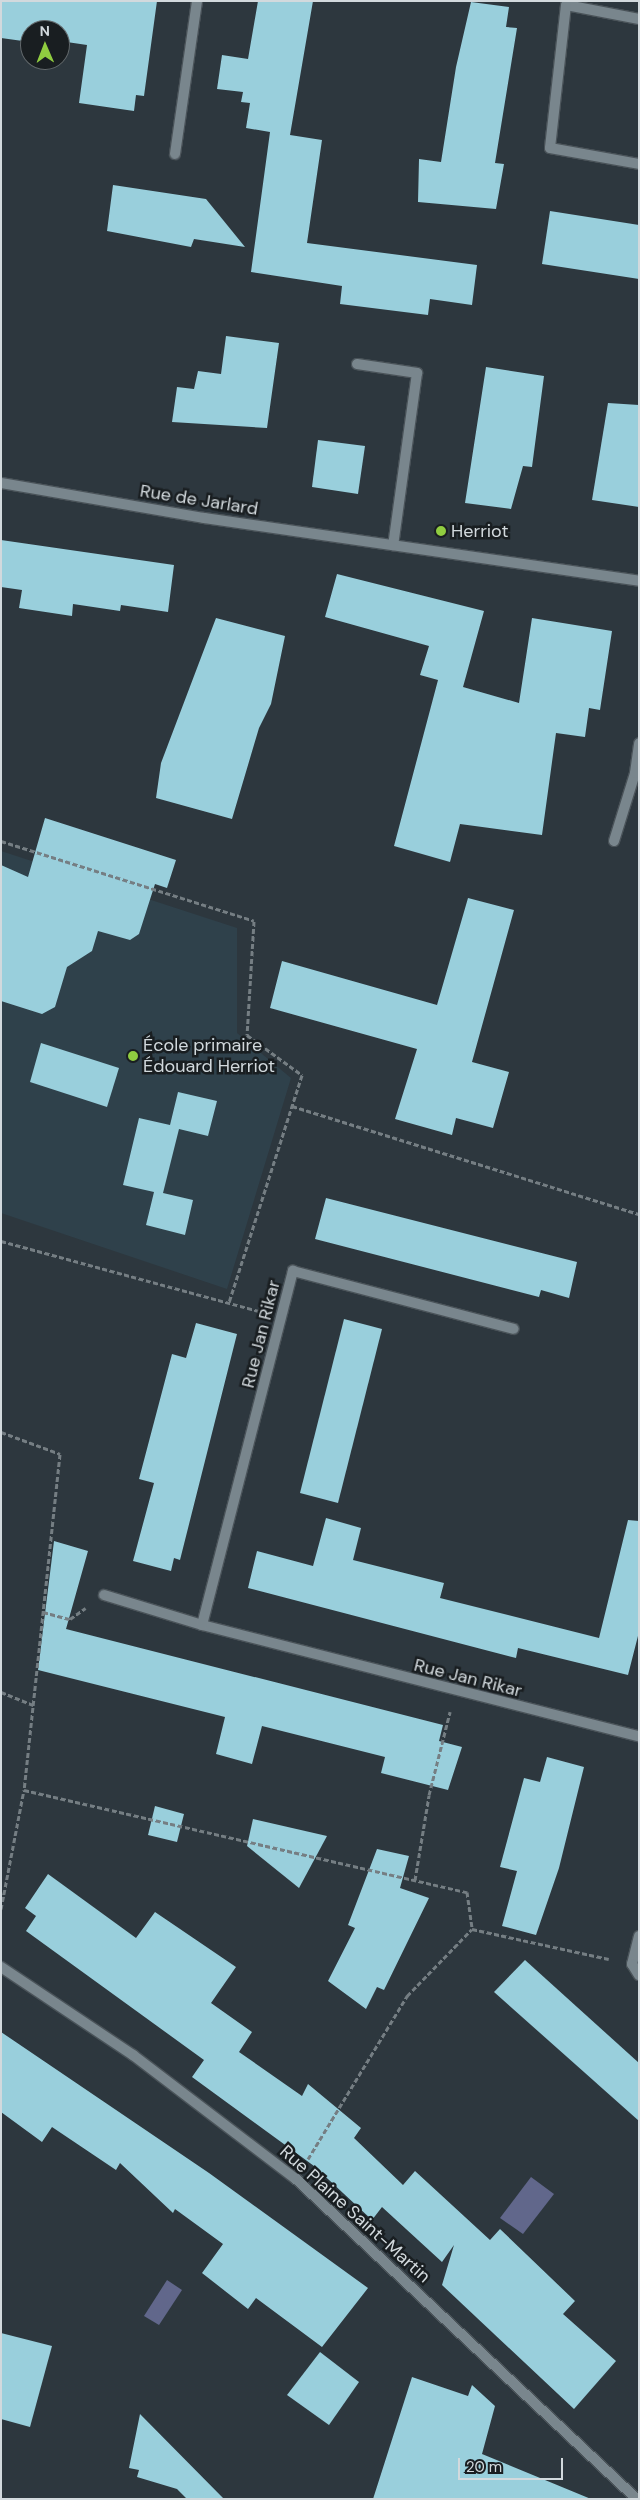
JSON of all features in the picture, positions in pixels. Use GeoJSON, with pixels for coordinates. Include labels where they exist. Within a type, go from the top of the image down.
{"type":"FeatureCollection","features":[{"type":"Feature","properties":{"kind":"street"},"geometry":{"type":"LineString","coordinates":[[175,154],[197,1]]}},
{"type":"Feature","properties":{"kind":"street"},"geometry":{"type":"LineString","coordinates":[[639,19],[566,5],[550,148],[639,164]]}},
{"type":"Feature","properties":{"kind":"street"},"geometry":{"type":"LineString","coordinates":[[357,364],[417,373],[393,545]]}},
{"type":"Feature","properties":{"kind":"street","name":"Rue de Jarlard"},"geometry":{"type":"LineString","coordinates":[[1,483],[204,518],[639,581]]}},
{"type":"Feature","properties":{"kind":"street"},"geometry":{"type":"LineString","coordinates":[[614,841],[635,773],[639,743]]}},
{"type":"Feature","properties":{"kind":"street","name":"Rue Jan Rikar"},"geometry":{"type":"LineString","coordinates":[[202,1625],[293,1271],[514,1329]]}},
{"type":"Feature","properties":{"kind":"street","name":"Rue Jan Rikar"},"geometry":{"type":"LineString","coordinates":[[104,1595],[202,1625],[455,1692],[639,1736]]}},
{"type":"Feature","properties":{"kind":"street"},"geometry":{"type":"LineString","coordinates":[[639,1936],[632,1964],[639,1975]]}},
{"type":"Feature","properties":{"kind":"street","name":"Rue Plaine Saint-Martin"},"geometry":{"type":"LineString","coordinates":[[1,1967],[133,2055],[296,2179],[637,2499]]}},
{"type":"Feature","properties":{"kind":"path"},"geometry":{"type":"LineString","coordinates":[[1,841],[254,922],[247,1034],[302,1074],[229,1303]]}},
{"type":"Feature","properties":{"kind":"path"},"geometry":{"type":"LineString","coordinates":[[292,1106],[639,1214]]}},
{"type":"Feature","properties":{"kind":"path"},"geometry":{"type":"LineString","coordinates":[[1,1241],[282,1317]]}},
{"type":"Feature","properties":{"kind":"path"},"geometry":{"type":"LineString","coordinates":[[1,1432],[60,1454],[24,1790],[1,1909]]}},
{"type":"Feature","properties":{"kind":"path"},"geometry":{"type":"LineString","coordinates":[[43,1612],[70,1619],[104,1595]]}},
{"type":"Feature","properties":{"kind":"path"},"geometry":{"type":"LineString","coordinates":[[1,1692],[33,1705]]}},
{"type":"Feature","properties":{"kind":"path"},"geometry":{"type":"LineString","coordinates":[[415,1880],[429,1795],[455,1692]]}},
{"type":"Feature","properties":{"kind":"path"},"geometry":{"type":"LineString","coordinates":[[24,1790],[467,1892],[472,1929]]}},
{"type":"Feature","properties":{"kind":"path"},"geometry":{"type":"LineString","coordinates":[[472,1929],[632,1964]]}},
{"type":"Feature","properties":{"kind":"path"},"geometry":{"type":"LineString","coordinates":[[296,2179],[407,1996],[472,1929]]}},
{"type":"Feature","properties":{"kind":"shaded area","name":"École primaire Édouard Herriot"},"geometry":{"type":"Polygon","coordinates":[[[1,851],[237,928],[237,1033],[291,1078],[227,1289],[1,1213],[1,851]]]}},
{"type":"Feature","properties":{"kind":"water"},"geometry":{"type":"Polygon","coordinates":[[[531,2177],[554,2194],[523,2234],[500,2218],[531,2177]]]}},
{"type":"Feature","properties":{"kind":"water"},"geometry":{"type":"Polygon","coordinates":[[[167,2280],[182,2290],[159,2325],[144,2316],[167,2280]]]}},
{"type":"Feature","properties":{"kind":"building"},"geometry":{"type":"Polygon","coordinates":[[[1,1],[157,1],[144,96],[136,95],[134,111],[79,103],[87,45],[70,42],[70,20],[20,20],[20,41],[1,38],[1,1]]]}},
{"type":"Feature","properties":{"kind":"building"},"geometry":{"type":"Polygon","coordinates":[[[258,1],[313,1],[290,135],[322,140],[307,243],[477,265],[472,305],[430,299],[428,315],[340,304],[342,286],[251,272],[270,132],[246,128],[250,103],[241,102],[243,92],[217,89],[222,55],[248,59],[258,1]]]}},
{"type":"Feature","properties":{"kind":"building"},"geometry":{"type":"Polygon","coordinates":[[[471,2],[509,7],[506,27],[517,28],[495,163],[504,164],[496,209],[418,202],[419,159],[441,162],[456,67],[471,2]]]}},
{"type":"Feature","properties":{"kind":"building"},"geometry":{"type":"Polygon","coordinates":[[[113,185],[206,199],[245,247],[194,239],[191,247],[107,231],[113,185]]]}},
{"type":"Feature","properties":{"kind":"building"},"geometry":{"type":"Polygon","coordinates":[[[550,211],[639,225],[639,279],[542,264],[550,211]]]}},
{"type":"Feature","properties":{"kind":"building"},"geometry":{"type":"Polygon","coordinates":[[[226,336],[279,343],[267,428],[172,422],[177,387],[194,389],[198,371],[221,374],[226,336]]]}},
{"type":"Feature","properties":{"kind":"building"},"geometry":{"type":"Polygon","coordinates":[[[486,367],[544,376],[532,467],[523,466],[511,509],[465,503],[486,367]]]}},
{"type":"Feature","properties":{"kind":"building"},"geometry":{"type":"Polygon","coordinates":[[[608,403],[639,405],[639,507],[592,500],[608,403]]]}},
{"type":"Feature","properties":{"kind":"building"},"geometry":{"type":"Polygon","coordinates":[[[318,440],[365,446],[358,494],[312,487],[318,440]]]}},
{"type":"Feature","properties":{"kind":"building"},"geometry":{"type":"Polygon","coordinates":[[[1,540],[174,565],[168,612],[121,605],[120,611],[73,604],[72,616],[19,608],[22,590],[1,587],[1,540]]]}},
{"type":"Feature","properties":{"kind":"building"},"geometry":{"type":"Polygon","coordinates":[[[337,574],[484,611],[463,687],[519,703],[532,618],[612,631],[600,710],[589,708],[585,737],[556,733],[542,835],[460,824],[450,862],[394,846],[438,680],[420,675],[429,646],[325,617],[337,574]]]}},
{"type":"Feature","properties":{"kind":"building"},"geometry":{"type":"Polygon","coordinates":[[[216,618],[285,636],[271,704],[259,728],[232,819],[156,798],[161,763],[216,618]]]}},
{"type":"Feature","properties":{"kind":"building"},"geometry":{"type":"Polygon","coordinates":[[[45,818],[176,860],[167,888],[155,884],[139,934],[130,940],[98,931],[92,951],[67,967],[55,1007],[42,1014],[1,1001],[1,865],[28,877],[45,818]]]}},
{"type":"Feature","properties":{"kind":"building"},"geometry":{"type":"Polygon","coordinates":[[[468,898],[514,910],[472,1062],[509,1072],[493,1128],[456,1118],[452,1135],[395,1119],[417,1049],[270,1008],[282,961],[437,1005],[468,898]]]}},
{"type":"Feature","properties":{"kind":"building"},"geometry":{"type":"Polygon","coordinates":[[[41,1043],[119,1068],[107,1107],[30,1082],[41,1043]]]}},
{"type":"Feature","properties":{"kind":"building"},"geometry":{"type":"Polygon","coordinates":[[[178,1092],[217,1101],[208,1136],[179,1129],[163,1193],[193,1200],[185,1235],[146,1225],[154,1192],[123,1185],[139,1118],[170,1125],[178,1092]]]}},
{"type":"Feature","properties":{"kind":"building"},"geometry":{"type":"Polygon","coordinates":[[[326,1198],[577,1262],[569,1298],[541,1290],[539,1297],[315,1239],[326,1198]]]}},
{"type":"Feature","properties":{"kind":"building"},"geometry":{"type":"Polygon","coordinates":[[[344,1319],[382,1329],[338,1503],[300,1493],[344,1319]]]}},
{"type":"Feature","properties":{"kind":"building"},"geometry":{"type":"Polygon","coordinates":[[[196,1323],[237,1334],[180,1560],[174,1558],[171,1571],[133,1561],[154,1483],[139,1479],[172,1354],[186,1358],[196,1323]]]}},
{"type":"Feature","properties":{"kind":"building"},"geometry":{"type":"Polygon","coordinates":[[[326,1518],[361,1528],[353,1560],[444,1583],[440,1598],[599,1638],[628,1520],[639,1521],[639,1632],[628,1675],[518,1648],[516,1658],[248,1588],[257,1551],[313,1566],[326,1518]]]}},
{"type":"Feature","properties":{"kind":"building"},"geometry":{"type":"Polygon","coordinates":[[[54,1541],[88,1551],[66,1629],[443,1725],[439,1741],[462,1747],[448,1790],[381,1773],[385,1757],[262,1726],[252,1764],[216,1754],[225,1717],[38,1670],[54,1541]]]}},
{"type":"Feature","properties":{"kind":"building"},"geometry":{"type":"Polygon","coordinates":[[[547,1757],[584,1767],[559,1868],[536,1935],[502,1926],[517,1871],[500,1867],[524,1778],[540,1782],[547,1757]]]}},
{"type":"Feature","properties":{"kind":"building"},"geometry":{"type":"Polygon","coordinates":[[[155,1806],[184,1814],[177,1842],[148,1835],[155,1806]]]}},
{"type":"Feature","properties":{"kind":"building"},"geometry":{"type":"Polygon","coordinates":[[[253,1819],[327,1836],[299,1888],[247,1846],[253,1819]]]}},
{"type":"Feature","properties":{"kind":"building"},"geometry":{"type":"Polygon","coordinates":[[[377,1849],[409,1856],[400,1888],[429,1898],[384,1990],[377,1987],[366,2009],[328,1981],[355,1928],[348,1925],[377,1849]]]}},
{"type":"Feature","properties":{"kind":"building"},"geometry":{"type":"Polygon","coordinates":[[[48,1874],[136,1938],[155,1912],[236,1967],[211,2003],[252,2032],[239,2052],[302,2096],[308,2084],[361,2128],[354,2138],[403,2185],[415,2171],[490,2240],[500,2229],[575,2301],[563,2314],[616,2361],[574,2409],[442,2285],[454,2245],[442,2262],[382,2207],[372,2220],[314,2166],[192,2077],[204,2060],[26,1931],[36,1916],[25,1908],[48,1874]]]}},
{"type":"Feature","properties":{"kind":"building"},"geometry":{"type":"Polygon","coordinates":[[[525,1960],[639,2063],[639,2121],[494,1992],[525,1960]]]}},
{"type":"Feature","properties":{"kind":"building"},"geometry":{"type":"Polygon","coordinates":[[[1,2032],[209,2173],[368,2288],[322,2347],[256,2298],[248,2309],[202,2273],[223,2244],[175,2209],[173,2213],[120,2163],[116,2170],[52,2127],[42,2142],[1,2112],[1,2032]]]}},
{"type":"Feature","properties":{"kind":"building"},"geometry":{"type":"Polygon","coordinates":[[[1,2333],[52,2346],[30,2427],[1,2419],[1,2333]]]}},
{"type":"Feature","properties":{"kind":"building"},"geometry":{"type":"Polygon","coordinates":[[[320,2352],[359,2382],[329,2425],[287,2395],[320,2352]]]}},
{"type":"Feature","properties":{"kind":"building"},"geometry":{"type":"Polygon","coordinates":[[[412,2377],[468,2396],[472,2385],[495,2406],[482,2454],[591,2499],[373,2499],[412,2377]]]}},
{"type":"Feature","properties":{"kind":"building"},"geometry":{"type":"Polygon","coordinates":[[[140,2414],[224,2499],[187,2499],[177,2489],[137,2477],[139,2470],[129,2468],[140,2414]]]}},
{"type":"Feature","properties":{"kind":"place","name":"Herriot"},"geometry":{"type":"Point","coordinates":[441,531]}},
{"type":"Feature","properties":{"kind":"place","name":"École primaire Édouard Herriot"},"geometry":{"type":"Point","coordinates":[133,1056]}}]}
